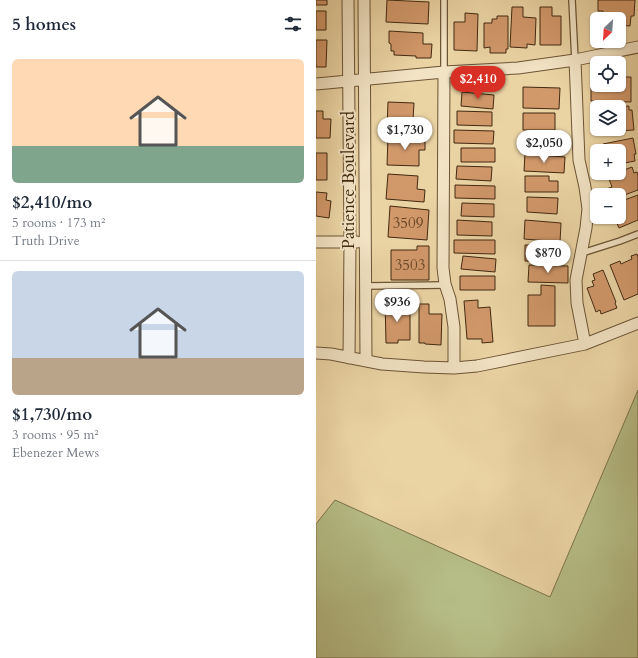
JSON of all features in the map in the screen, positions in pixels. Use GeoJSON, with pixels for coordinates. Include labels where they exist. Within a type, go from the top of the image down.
{"type":"FeatureCollection","features":[{"type":"Feature","properties":{"kind":"street","name":"Patience Boulevard"},"geometry":{"type":"LineString","coordinates":[[348,0],[350,243],[349,358]]}},
{"type":"Feature","properties":{"kind":"street","name":"Patience Boulevard"},"geometry":{"type":"LineString","coordinates":[[364,0],[366,361]]}},
{"type":"Feature","properties":{"kind":"street"},"geometry":{"type":"LineString","coordinates":[[316,84],[444,72],[518,68],[575,60],[638,47]]}},
{"type":"Feature","properties":{"kind":"street"},"geometry":{"type":"LineString","coordinates":[[575,60],[579,160],[588,209],[576,280],[577,303],[585,344]]}},
{"type":"Feature","properties":{"kind":"street"},"geometry":{"type":"LineString","coordinates":[[444,72],[443,268],[454,327],[454,368]]}},
{"type":"Feature","properties":{"kind":"street"},"geometry":{"type":"LineString","coordinates":[[316,242],[365,242]]}},
{"type":"Feature","properties":{"kind":"street"},"geometry":{"type":"LineString","coordinates":[[316,353],[332,354],[389,364],[454,368],[477,366],[585,344],[638,323]]}},
{"type":"Feature","properties":{"kind":"lane"},"geometry":{"type":"LineString","coordinates":[[444,0],[444,72]]}},
{"type":"Feature","properties":{"kind":"lane"},"geometry":{"type":"LineString","coordinates":[[572,0],[575,60]]}},
{"type":"Feature","properties":{"kind":"lane"},"geometry":{"type":"LineString","coordinates":[[581,253],[638,234]]}},
{"type":"Feature","properties":{"kind":"lane"},"geometry":{"type":"LineString","coordinates":[[366,286],[445,285]]}},
{"type":"Feature","properties":{"kind":"green space"},"geometry":{"type":"Polygon","coordinates":[[[638,390],[638,658],[316,658],[316,524],[335,500],[550,597],[638,390]]]}},
{"type":"Feature","properties":{"kind":"building"},"geometry":{"type":"Polygon","coordinates":[[[316,0],[327,0],[327,5],[316,5],[316,0]]]}},
{"type":"Feature","properties":{"kind":"building"},"geometry":{"type":"Polygon","coordinates":[[[387,0],[429,2],[428,24],[386,22],[387,0]]]}},
{"type":"Feature","properties":{"kind":"building"},"geometry":{"type":"Polygon","coordinates":[[[598,0],[635,0],[634,16],[631,16],[630,26],[626,26],[626,12],[598,11],[598,0]]]}},
{"type":"Feature","properties":{"kind":"building"},"geometry":{"type":"Polygon","coordinates":[[[512,7],[523,7],[523,17],[536,18],[535,45],[527,44],[527,48],[510,47],[512,7]]]}},
{"type":"Feature","properties":{"kind":"building"},"geometry":{"type":"Polygon","coordinates":[[[540,7],[552,7],[552,16],[561,16],[561,45],[540,45],[540,7]]]}},
{"type":"Feature","properties":{"kind":"building"},"geometry":{"type":"Polygon","coordinates":[[[316,11],[326,11],[326,30],[316,30],[316,11]]]}},
{"type":"Feature","properties":{"kind":"building"},"geometry":{"type":"Polygon","coordinates":[[[465,13],[478,14],[477,51],[454,50],[454,22],[465,22],[465,13]]]}},
{"type":"Feature","properties":{"kind":"building"},"geometry":{"type":"Polygon","coordinates":[[[497,16],[508,16],[508,49],[506,49],[506,53],[490,53],[490,47],[484,48],[484,23],[492,23],[492,19],[497,19],[497,16]]]}},
{"type":"Feature","properties":{"kind":"building"},"geometry":{"type":"Polygon","coordinates":[[[389,31],[423,33],[423,44],[432,44],[431,58],[416,58],[416,56],[394,55],[394,51],[391,51],[391,44],[389,43],[389,31]]]}},
{"type":"Feature","properties":{"kind":"building"},"geometry":{"type":"Polygon","coordinates":[[[316,40],[327,40],[326,67],[316,67],[316,40]]]}},
{"type":"Feature","properties":{"kind":"building"},"geometry":{"type":"Polygon","coordinates":[[[626,77],[631,77],[631,102],[626,102],[626,100],[591,100],[591,92],[626,92],[626,77]]]}},
{"type":"Feature","properties":{"kind":"building"},"geometry":{"type":"Polygon","coordinates":[[[523,87],[560,88],[559,109],[523,108],[523,87]]]}},
{"type":"Feature","properties":{"kind":"building"},"geometry":{"type":"Polygon","coordinates":[[[462,92],[494,95],[493,109],[461,106],[462,92]]]}},
{"type":"Feature","properties":{"kind":"building"},"geometry":{"type":"Polygon","coordinates":[[[388,102],[414,103],[413,119],[422,119],[422,131],[387,129],[388,102]]]}},
{"type":"Feature","properties":{"kind":"building"},"geometry":{"type":"Polygon","coordinates":[[[626,106],[629,106],[629,110],[632,110],[634,130],[626,130],[626,106]]]}},
{"type":"Feature","properties":{"kind":"building"},"geometry":{"type":"Polygon","coordinates":[[[316,111],[323,111],[323,119],[331,119],[330,138],[316,138],[316,111]]]}},
{"type":"Feature","properties":{"kind":"building"},"geometry":{"type":"Polygon","coordinates":[[[457,111],[492,112],[492,126],[457,125],[457,111]]]}},
{"type":"Feature","properties":{"kind":"building"},"geometry":{"type":"Polygon","coordinates":[[[523,113],[555,113],[555,130],[523,130],[523,113]]]}},
{"type":"Feature","properties":{"kind":"building"},"geometry":{"type":"Polygon","coordinates":[[[454,130],[494,131],[493,144],[454,143],[454,130]]]}},
{"type":"Feature","properties":{"kind":"building"},"geometry":{"type":"Polygon","coordinates":[[[528,134],[557,135],[557,151],[527,150],[528,134]]]}},
{"type":"Feature","properties":{"kind":"building"},"geometry":{"type":"Polygon","coordinates":[[[388,137],[425,139],[425,150],[419,150],[419,166],[387,165],[388,137]]]}},
{"type":"Feature","properties":{"kind":"building"},"geometry":{"type":"Polygon","coordinates":[[[633,138],[636,154],[634,154],[635,161],[626,163],[626,144],[603,144],[633,138]]]}},
{"type":"Feature","properties":{"kind":"building"},"geometry":{"type":"Polygon","coordinates":[[[461,148],[495,148],[495,162],[461,162],[461,148]]]}},
{"type":"Feature","properties":{"kind":"building"},"geometry":{"type":"Polygon","coordinates":[[[316,153],[327,153],[327,180],[316,180],[316,153]]]}},
{"type":"Feature","properties":{"kind":"building"},"geometry":{"type":"Polygon","coordinates":[[[525,154],[565,157],[564,173],[524,171],[525,154]]]}},
{"type":"Feature","properties":{"kind":"building"},"geometry":{"type":"Polygon","coordinates":[[[457,166],[492,167],[491,181],[456,179],[457,166]]]}},
{"type":"Feature","properties":{"kind":"building"},"geometry":{"type":"Polygon","coordinates":[[[632,167],[634,173],[637,172],[638,190],[626,194],[626,188],[609,188],[612,187],[609,180],[626,180],[626,169],[632,167]]]}},
{"type":"Feature","properties":{"kind":"building"},"geometry":{"type":"Polygon","coordinates":[[[388,174],[418,176],[417,189],[425,190],[424,202],[386,199],[388,174]]]}},
{"type":"Feature","properties":{"kind":"building"},"geometry":{"type":"Polygon","coordinates":[[[525,176],[549,176],[549,181],[558,181],[558,192],[525,192],[525,176]]]}},
{"type":"Feature","properties":{"kind":"building"},"geometry":{"type":"Polygon","coordinates":[[[455,185],[495,186],[495,199],[455,198],[455,185]]]}},
{"type":"Feature","properties":{"kind":"building"},"geometry":{"type":"Polygon","coordinates":[[[316,192],[327,193],[326,200],[331,201],[329,218],[316,216],[316,192]]]}},
{"type":"Feature","properties":{"kind":"building"},"geometry":{"type":"Polygon","coordinates":[[[638,195],[638,220],[619,228],[617,224],[626,224],[626,199],[638,195]]]}},
{"type":"Feature","properties":{"kind":"building"},"geometry":{"type":"Polygon","coordinates":[[[527,197],[558,198],[557,214],[527,212],[527,197]]]}},
{"type":"Feature","properties":{"kind":"building"},"geometry":{"type":"Polygon","coordinates":[[[462,203],[494,204],[494,217],[461,216],[462,203]]]}},
{"type":"Feature","properties":{"kind":"building"},"geometry":{"type":"Polygon","coordinates":[[[390,206],[429,210],[427,240],[388,237],[390,206]]]}},
{"type":"Feature","properties":{"kind":"building"},"geometry":{"type":"Polygon","coordinates":[[[457,220],[492,222],[492,236],[457,235],[457,220]]]}},
{"type":"Feature","properties":{"kind":"building"},"geometry":{"type":"Polygon","coordinates":[[[525,220],[561,223],[560,242],[524,239],[525,220]]]}},
{"type":"Feature","properties":{"kind":"building"},"geometry":{"type":"Polygon","coordinates":[[[454,240],[495,240],[495,254],[454,253],[454,240]]]}},
{"type":"Feature","properties":{"kind":"building"},"geometry":{"type":"Polygon","coordinates":[[[525,245],[558,245],[558,262],[525,261],[525,245]]]}},
{"type":"Feature","properties":{"kind":"building"},"geometry":{"type":"Polygon","coordinates":[[[417,246],[429,246],[429,280],[391,280],[391,250],[417,250],[417,246]]]}},
{"type":"Feature","properties":{"kind":"building"},"geometry":{"type":"Polygon","coordinates":[[[637,254],[638,294],[624,300],[610,265],[620,261],[621,264],[632,259],[631,256],[637,254]]]}},
{"type":"Feature","properties":{"kind":"building"},"geometry":{"type":"Polygon","coordinates":[[[463,256],[496,259],[495,272],[461,269],[463,256]]]}},
{"type":"Feature","properties":{"kind":"building"},"geometry":{"type":"Polygon","coordinates":[[[529,265],[568,266],[568,283],[528,282],[529,265]]]}},
{"type":"Feature","properties":{"kind":"building"},"geometry":{"type":"Polygon","coordinates":[[[603,270],[617,308],[601,314],[600,310],[596,312],[587,288],[594,286],[592,281],[595,280],[593,274],[603,270]]]}},
{"type":"Feature","properties":{"kind":"building"},"geometry":{"type":"Polygon","coordinates":[[[460,276],[495,276],[495,290],[460,290],[460,276]]]}},
{"type":"Feature","properties":{"kind":"building"},"geometry":{"type":"Polygon","coordinates":[[[541,285],[555,286],[555,326],[528,326],[528,295],[541,295],[541,285]]]}},
{"type":"Feature","properties":{"kind":"building"},"geometry":{"type":"Polygon","coordinates":[[[385,300],[397,300],[397,309],[407,307],[410,310],[410,340],[398,340],[398,343],[386,343],[385,300]]]}},
{"type":"Feature","properties":{"kind":"building"},"geometry":{"type":"Polygon","coordinates":[[[478,300],[478,308],[490,307],[493,342],[482,343],[482,339],[467,339],[464,301],[478,300]]]}},
{"type":"Feature","properties":{"kind":"building"},"geometry":{"type":"Polygon","coordinates":[[[419,304],[429,304],[429,314],[442,314],[441,345],[419,343],[419,304]]]}}]}
